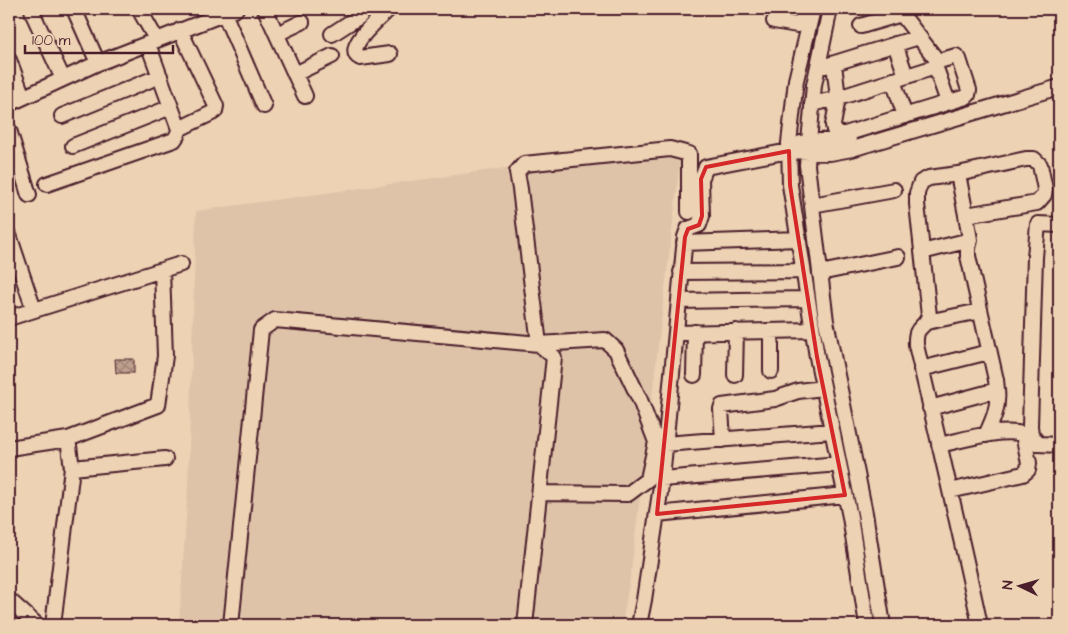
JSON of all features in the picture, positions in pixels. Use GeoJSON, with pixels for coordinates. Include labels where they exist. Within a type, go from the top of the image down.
{"type":"FeatureCollection","features":[{"type":"Feature","properties":{"kind":"street"},"geometry":{"type":"LineString","coordinates":[[32,9],[63,79]]}},
{"type":"Feature","properties":{"kind":"street"},"geometry":{"type":"LineString","coordinates":[[74,9],[98,63]]}},
{"type":"Feature","properties":{"kind":"street"},"geometry":{"type":"LineString","coordinates":[[47,184],[174,140],[179,133],[172,107],[160,76],[152,41],[139,9]]}},
{"type":"Feature","properties":{"kind":"street"},"geometry":{"type":"LineString","coordinates":[[265,9],[305,96]]}},
{"type":"Feature","properties":{"kind":"street"},"geometry":{"type":"LineString","coordinates":[[332,34],[360,16],[361,9]]}},
{"type":"Feature","properties":{"kind":"street"},"geometry":{"type":"LineString","coordinates":[[389,9],[357,42],[354,51],[360,58],[390,54]]}},
{"type":"Feature","properties":{"kind":"street"},"geometry":{"type":"LineString","coordinates":[[774,21],[797,25],[802,21],[804,9]]}},
{"type":"Feature","properties":{"kind":"street"},"geometry":{"type":"LineString","coordinates":[[814,9],[796,80],[789,147],[790,185],[812,330],[845,495],[867,625]]}},
{"type":"Feature","properties":{"kind":"street"},"geometry":{"type":"LineString","coordinates":[[830,9],[814,85],[807,165],[826,321],[865,513],[883,625]]}},
{"type":"Feature","properties":{"kind":"street"},"geometry":{"type":"LineString","coordinates":[[9,104],[98,63],[230,11],[264,106]]}},
{"type":"Feature","properties":{"kind":"street"},"geometry":{"type":"LineString","coordinates":[[834,64],[838,98],[833,125],[834,130],[839,134],[845,134],[905,116],[968,95],[969,90],[959,59],[956,56],[939,61],[936,59],[903,16],[898,15],[861,26]]}},
{"type":"Feature","properties":{"kind":"street"},"geometry":{"type":"LineString","coordinates":[[277,34],[302,22]]}},
{"type":"Feature","properties":{"kind":"street"},"geometry":{"type":"LineString","coordinates":[[179,128],[215,112],[216,106],[180,30]]}},
{"type":"Feature","properties":{"kind":"street"},"geometry":{"type":"LineString","coordinates":[[818,69],[919,36]]}},
{"type":"Feature","properties":{"kind":"street"},"geometry":{"type":"LineString","coordinates":[[895,44],[905,116]]}},
{"type":"Feature","properties":{"kind":"street"},"geometry":{"type":"LineString","coordinates":[[295,74],[332,56]]}},
{"type":"Feature","properties":{"kind":"street"},"geometry":{"type":"LineString","coordinates":[[9,60],[23,97]]}},
{"type":"Feature","properties":{"kind":"street"},"geometry":{"type":"LineString","coordinates":[[812,104],[838,98],[934,68],[938,71],[948,102]]}},
{"type":"Feature","properties":{"kind":"street"},"geometry":{"type":"LineString","coordinates":[[62,116],[160,76]]}},
{"type":"Feature","properties":{"kind":"street"},"geometry":{"type":"LineString","coordinates":[[639,625],[662,479],[684,243],[688,229],[699,225],[702,216],[701,180],[706,167],[789,147],[809,147],[890,128],[1059,79]]}},
{"type":"Feature","properties":{"kind":"street"},"geometry":{"type":"LineString","coordinates":[[809,147],[830,153],[852,149],[1059,87]]}},
{"type":"Feature","properties":{"kind":"street"},"geometry":{"type":"LineString","coordinates":[[73,146],[172,107]]}},
{"type":"Feature","properties":{"kind":"street"},"geometry":{"type":"LineString","coordinates":[[9,130],[29,195]]}},
{"type":"Feature","properties":{"kind":"street"},"geometry":{"type":"LineString","coordinates":[[524,625],[554,356],[539,344],[517,172],[524,164],[670,149],[689,154],[688,212]]}},
{"type":"Feature","properties":{"kind":"street"},"geometry":{"type":"LineString","coordinates":[[966,216],[1037,203],[1044,195],[1045,189],[1040,165],[1034,160],[1026,159],[958,174],[929,178],[921,182],[917,193],[930,316],[927,322],[918,329],[916,345],[980,625]]}},
{"type":"Feature","properties":{"kind":"street"},"geometry":{"type":"LineString","coordinates":[[958,174],[970,240],[968,256],[997,390],[998,400],[995,415],[986,435]]}},
{"type":"Feature","properties":{"kind":"street"},"geometry":{"type":"LineString","coordinates":[[812,205],[894,190]]}},
{"type":"Feature","properties":{"kind":"street"},"geometry":{"type":"LineString","coordinates":[[950,491],[1023,474],[1028,470],[1027,434],[1030,416],[1038,224],[1037,203]]}},
{"type":"Feature","properties":{"kind":"street"},"geometry":{"type":"LineString","coordinates":[[1038,224],[1059,225]]}},
{"type":"Feature","properties":{"kind":"street"},"geometry":{"type":"LineString","coordinates":[[9,235],[34,310]]}},
{"type":"Feature","properties":{"kind":"street"},"geometry":{"type":"LineString","coordinates":[[684,243],[798,239]]}},
{"type":"Feature","properties":{"kind":"street"},"geometry":{"type":"LineString","coordinates":[[922,252],[970,240]]}},
{"type":"Feature","properties":{"kind":"street"},"geometry":{"type":"LineString","coordinates":[[820,273],[898,257]]}},
{"type":"Feature","properties":{"kind":"street"},"geometry":{"type":"LineString","coordinates":[[9,318],[180,264]]}},
{"type":"Feature","properties":{"kind":"street"},"geometry":{"type":"LineString","coordinates":[[9,448],[68,438],[158,405],[166,356],[162,270]]}},
{"type":"Feature","properties":{"kind":"street"},"geometry":{"type":"LineString","coordinates":[[682,272],[803,271]]}},
{"type":"Feature","properties":{"kind":"street"},"geometry":{"type":"LineString","coordinates":[[679,301],[808,299]]}},
{"type":"Feature","properties":{"kind":"street"},"geometry":{"type":"LineString","coordinates":[[927,322],[980,311]]}},
{"type":"Feature","properties":{"kind":"street"},"geometry":{"type":"LineString","coordinates":[[231,625],[261,330],[274,320],[539,344],[605,340],[616,350],[640,400],[656,442],[648,479],[628,494],[539,492]]}},
{"type":"Feature","properties":{"kind":"street"},"geometry":{"type":"LineString","coordinates":[[676,333],[812,330]]}},
{"type":"Feature","properties":{"kind":"street"},"geometry":{"type":"LineString","coordinates":[[771,331],[771,371]]}},
{"type":"Feature","properties":{"kind":"street"},"geometry":{"type":"LineString","coordinates":[[694,375],[695,332]]}},
{"type":"Feature","properties":{"kind":"street"},"geometry":{"type":"LineString","coordinates":[[735,374],[736,332]]}},
{"type":"Feature","properties":{"kind":"street"},"geometry":{"type":"LineString","coordinates":[[921,369],[989,352]]}},
{"type":"Feature","properties":{"kind":"street"},"geometry":{"type":"LineString","coordinates":[[723,440],[722,406],[774,399],[798,391],[823,388]]}},
{"type":"Feature","properties":{"kind":"street"},"geometry":{"type":"LineString","coordinates":[[930,408],[997,390]]}},
{"type":"Feature","properties":{"kind":"street"},"geometry":{"type":"LineString","coordinates":[[665,444],[832,431]]}},
{"type":"Feature","properties":{"kind":"street"},"geometry":{"type":"LineString","coordinates":[[939,445],[1000,432],[1027,434],[1038,444],[1059,445]]}},
{"type":"Feature","properties":{"kind":"street"},"geometry":{"type":"LineString","coordinates":[[53,625],[72,468],[68,438]]}},
{"type":"Feature","properties":{"kind":"street"},"geometry":{"type":"LineString","coordinates":[[72,468],[165,459]]}},
{"type":"Feature","properties":{"kind":"street"},"geometry":{"type":"LineString","coordinates":[[662,479],[839,464]]}},
{"type":"Feature","properties":{"kind":"street"},"geometry":{"type":"LineString","coordinates":[[657,514],[845,495]]}},
{"type":"Feature","properties":{"kind":"street"},"geometry":{"type":"LineString","coordinates":[[9,600],[37,625]]}},
{"type":"Feature","properties":{"kind":"highlighted area"},"geometry":{"type":"Polygon","coordinates":[[[789,151],[790,185],[817,357],[845,495],[657,514],[685,237],[688,229],[699,225],[702,216],[701,179],[706,167],[789,151]]]}},
{"type":"Feature","properties":{"kind":"shaded area"},"geometry":{"type":"Polygon","coordinates":[[[607,154],[681,155],[631,572],[622,625],[179,625],[188,487],[196,211],[607,154]]]}},
{"type":"Feature","properties":{"kind":"building"},"geometry":{"type":"Polygon","coordinates":[[[115,359],[134,359],[134,373],[116,373],[115,359]]]}}]}
